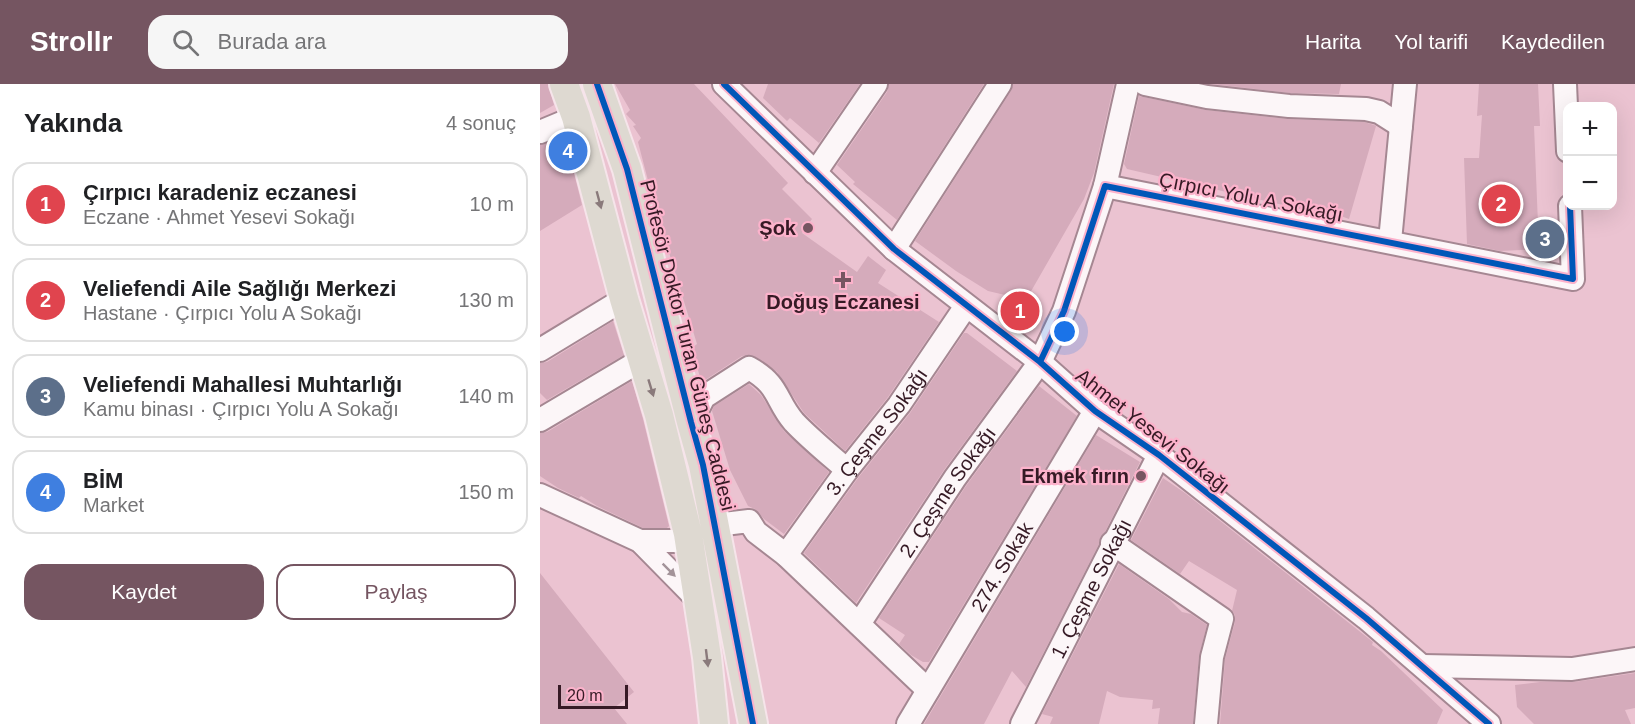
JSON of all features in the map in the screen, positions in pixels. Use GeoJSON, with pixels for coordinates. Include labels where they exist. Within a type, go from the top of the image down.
{"type":"FeatureCollection","features":[{"type":"Feature","properties":{"kind":"main road","name":"Profesör Doktor Turan Güneş Caddesi"},"geometry":{"type":"LineString","coordinates":[[597,84],[627,170],[704,465],[753,724]]}},
{"type":"Feature","properties":{"kind":"main road"},"geometry":{"type":"LineString","coordinates":[[569,95],[624,299],[659,415],[689,541],[707,657],[714,724]]}},
{"type":"Feature","properties":{"kind":"street","name":"Ahmet Yesevi Sokağı"},"geometry":{"type":"LineString","coordinates":[[725,84],[894,249],[1040,362],[1095,411],[1159,455],[1366,618],[1490,724]]}},
{"type":"Feature","properties":{"kind":"street"},"geometry":{"type":"LineString","coordinates":[[815,173],[876,84]]}},
{"type":"Feature","properties":{"kind":"street"},"geometry":{"type":"LineString","coordinates":[[894,249],[1000,84]]}},
{"type":"Feature","properties":{"kind":"street","name":"2. Çeşme Sokağı"},"geometry":{"type":"LineString","coordinates":[[859,624],[955,478],[1040,362],[1064,311],[1105,186],[1128,84]]}},
{"type":"Feature","properties":{"kind":"street"},"geometry":{"type":"LineString","coordinates":[[1145,84],[1219,98],[1289,106],[1366,109],[1379,112],[1401,126]]}},
{"type":"Feature","properties":{"kind":"street"},"geometry":{"type":"LineString","coordinates":[[1390,241],[1405,84]]}},
{"type":"Feature","properties":{"kind":"street"},"geometry":{"type":"LineString","coordinates":[[1565,84],[1566,102]]}},
{"type":"Feature","properties":{"kind":"street"},"geometry":{"type":"LineString","coordinates":[[540,132],[569,95]]}},
{"type":"Feature","properties":{"kind":"street","name":"Çırpıcı Yolu A Sokağı"},"geometry":{"type":"LineString","coordinates":[[1105,186],[1573,279],[1570,210]]}},
{"type":"Feature","properties":{"kind":"street"},"geometry":{"type":"LineString","coordinates":[[540,350],[624,299]]}},
{"type":"Feature","properties":{"kind":"street","name":"3. Çeşme Sokağı"},"geometry":{"type":"LineString","coordinates":[[786,555],[847,470],[899,405],[966,306]]}},
{"type":"Feature","properties":{"kind":"street"},"geometry":{"type":"LineString","coordinates":[[540,420],[643,360]]}},
{"type":"Feature","properties":{"kind":"street"},"geometry":{"type":"LineString","coordinates":[[691,422],[704,398],[749,368],[763,376],[776,390],[793,421],[847,470]]}},
{"type":"Feature","properties":{"kind":"street","name":"274. Sokak"},"geometry":{"type":"LineString","coordinates":[[908,724],[1095,411]]}},
{"type":"Feature","properties":{"kind":"street","name":"1. Çeşme Sokağı"},"geometry":{"type":"LineString","coordinates":[[1022,724],[1112,543],[1159,455]]}},
{"type":"Feature","properties":{"kind":"street"},"geometry":{"type":"LineString","coordinates":[[540,495],[640,541],[698,600]]}},
{"type":"Feature","properties":{"kind":"street"},"geometry":{"type":"LineString","coordinates":[[716,525],[749,521],[756,532],[786,555],[928,690]]}},
{"type":"Feature","properties":{"kind":"street"},"geometry":{"type":"LineString","coordinates":[[640,541],[689,541]]}},
{"type":"Feature","properties":{"kind":"street"},"geometry":{"type":"LineString","coordinates":[[1112,543],[1221,619],[1212,657],[1206,724]]}},
{"type":"Feature","properties":{"kind":"street"},"geometry":{"type":"LineString","coordinates":[[1422,666],[1572,669],[1635,659]]}},
{"type":"Feature","properties":{"kind":"building"},"geometry":{"type":"Polygon","coordinates":[[[540,84],[548,84],[554,105],[540,113],[540,84]]]}},
{"type":"Feature","properties":{"kind":"building"},"geometry":{"type":"Polygon","coordinates":[[[615,84],[694,84],[788,183],[782,189],[812,219],[802,233],[857,272],[868,256],[886,270],[878,283],[939,322],[888,397],[845,451],[804,413],[777,372],[756,357],[742,356],[701,381],[692,348],[697,344],[667,246],[665,246],[638,142],[641,138],[633,126],[636,125],[626,114],[630,110],[615,84]]]}},
{"type":"Feature","properties":{"kind":"building"},"geometry":{"type":"Polygon","coordinates":[[[768,84],[860,84],[819,143],[790,118],[787,121],[763,98],[768,84]]]}},
{"type":"Feature","properties":{"kind":"building"},"geometry":{"type":"Polygon","coordinates":[[[889,84],[984,84],[897,220],[853,184],[855,182],[837,165],[887,92],[889,84]]]}},
{"type":"Feature","properties":{"kind":"building"},"geometry":{"type":"Polygon","coordinates":[[[1013,84],[1114,84],[1094,173],[1084,199],[1026,300],[988,291],[915,241],[1011,91],[1013,84]]]}},
{"type":"Feature","properties":{"kind":"building"},"geometry":{"type":"Polygon","coordinates":[[[1212,84],[1341,84],[1339,94],[1290,93],[1212,84]]]}},
{"type":"Feature","properties":{"kind":"building"},"geometry":{"type":"Polygon","coordinates":[[[1479,84],[1538,84],[1540,126],[1534,126],[1539,249],[1500,251],[1467,244],[1464,158],[1479,158],[1482,115],[1477,116],[1479,84]]]}},
{"type":"Feature","properties":{"kind":"building"},"geometry":{"type":"Polygon","coordinates":[[[1139,96],[1206,110],[1288,119],[1364,122],[1376,126],[1349,219],[1319,208],[1318,213],[1127,169],[1124,164],[1139,96]]]}},
{"type":"Feature","properties":{"kind":"building"},"geometry":{"type":"Polygon","coordinates":[[[555,141],[567,164],[569,163],[573,169],[582,205],[540,231],[540,145],[555,141]]]}},
{"type":"Feature","properties":{"kind":"building"},"geometry":{"type":"Polygon","coordinates":[[[613,321],[624,355],[547,400],[540,393],[540,363],[547,362],[613,321]]]}},
{"type":"Feature","properties":{"kind":"building"},"geometry":{"type":"Polygon","coordinates":[[[964,333],[1017,371],[944,470],[856,603],[804,553],[858,478],[910,413],[964,333]]]}},
{"type":"Feature","properties":{"kind":"building"},"geometry":{"type":"Polygon","coordinates":[[[632,381],[669,526],[667,528],[643,528],[581,496],[579,498],[558,488],[540,476],[540,433],[547,432],[632,381]]]}},
{"type":"Feature","properties":{"kind":"building"},"geometry":{"type":"Polygon","coordinates":[[[749,384],[761,395],[784,431],[829,472],[784,534],[755,509],[748,506],[730,470],[712,411],[714,406],[749,384]]]}},
{"type":"Feature","properties":{"kind":"building"},"geometry":{"type":"Polygon","coordinates":[[[1039,386],[1077,416],[929,662],[923,662],[899,644],[905,635],[879,618],[966,486],[1039,386]]]}},
{"type":"Feature","properties":{"kind":"building"},"geometry":{"type":"Polygon","coordinates":[[[1096,435],[1140,462],[1026,687],[1012,671],[984,724],[924,724],[1096,435]]]}},
{"type":"Feature","properties":{"kind":"building"},"geometry":{"type":"Polygon","coordinates":[[[1163,478],[1373,642],[1372,645],[1443,710],[1437,724],[1220,724],[1225,659],[1235,622],[1235,615],[1232,611],[1237,590],[1189,561],[1180,574],[1131,540],[1163,478]]]}},
{"type":"Feature","properties":{"kind":"building"},"geometry":{"type":"Polygon","coordinates":[[[1119,564],[1169,599],[1182,612],[1191,614],[1207,625],[1199,656],[1193,724],[1158,724],[1160,708],[1152,709],[1153,700],[1120,697],[1107,691],[1099,724],[1050,724],[1053,717],[1042,714],[1119,564]]]}},
{"type":"Feature","properties":{"kind":"building"},"geometry":{"type":"Polygon","coordinates":[[[540,573],[634,692],[614,708],[627,724],[540,724],[540,573]]]}},
{"type":"Feature","properties":{"kind":"building"},"geometry":{"type":"Polygon","coordinates":[[[1635,673],[1635,708],[1625,710],[1631,724],[1534,724],[1517,707],[1515,685],[1574,682],[1635,673]]]}},
{"type":"Feature","properties":{"kind":"cycle path"},"geometry":{"type":"LineString","coordinates":[[597,84],[627,169],[703,465],[753,724]]}},
{"type":"Feature","properties":{"kind":"cycle path"},"geometry":{"type":"LineString","coordinates":[[724,84],[894,249],[1040,362],[1095,411],[1159,455],[1366,618],[1489,724]]}},
{"type":"Feature","properties":{"kind":"cycle path"},"geometry":{"type":"LineString","coordinates":[[1040,362],[1064,311],[1105,186],[1573,279],[1570,210]]}},
{"type":"Feature","properties":{"kind":"place","name":"BİM"},"geometry":{"type":"Point","coordinates":[568,151]}},
{"type":"Feature","properties":{"kind":"place","name":"Veliefendi Aile Sağlığı Merkezi"},"geometry":{"type":"Point","coordinates":[1501,204]}},
{"type":"Feature","properties":{"kind":"place","name":"Şok"},"geometry":{"type":"Point","coordinates":[808,228]}},
{"type":"Feature","properties":{"kind":"place","name":"Veliefendi Mahallesi Muhtarlığı"},"geometry":{"type":"Point","coordinates":[1545,239]}},
{"type":"Feature","properties":{"kind":"place","name":"Doğuş Eczanesi"},"geometry":{"type":"Point","coordinates":[843,280]}},
{"type":"Feature","properties":{"kind":"place","name":"Çırpıcı karadeniz eczanesi"},"geometry":{"type":"Point","coordinates":[1020,311]}},
{"type":"Feature","properties":{"kind":"place","name":"Ekmek fırın"},"geometry":{"type":"Point","coordinates":[1141,476]}}]}
